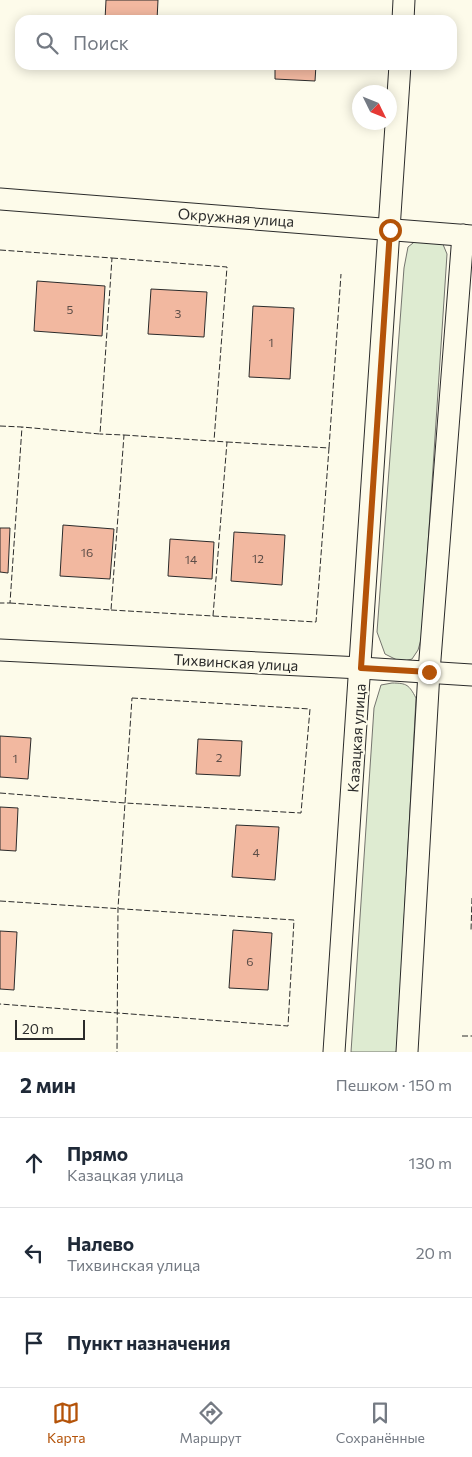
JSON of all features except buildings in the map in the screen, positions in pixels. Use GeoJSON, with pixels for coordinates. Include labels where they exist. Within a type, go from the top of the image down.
{"type":"FeatureCollection","features":[{"type":"Feature","properties":{"kind":"street"},"geometry":{"type":"LineString","coordinates":[[403,15],[404,0]]}},
{"type":"Feature","properties":{"kind":"street","name":"Казацкая улица"},"geometry":{"type":"LineString","coordinates":[[334,1052],[400,70]]}},
{"type":"Feature","properties":{"kind":"street","name":"Окружная улица"},"geometry":{"type":"LineString","coordinates":[[0,199],[467,236]]}},
{"type":"Feature","properties":{"kind":"street"},"geometry":{"type":"LineString","coordinates":[[407,1052],[429,672],[467,236]]}},
{"type":"Feature","properties":{"kind":"street","name":"Тихвинская улица"},"geometry":{"type":"LineString","coordinates":[[0,650],[472,675]]}},
{"type":"Feature","properties":{"kind":"green space"},"geometry":{"type":"Polygon","coordinates":[[[418,239],[442,242],[447,254],[422,636],[418,650],[412,659],[401,662],[385,654],[377,632],[404,268],[408,247],[418,239]]]}},
{"type":"Feature","properties":{"kind":"green space"},"geometry":{"type":"Polygon","coordinates":[[[392,683],[407,686],[416,698],[397,1052],[351,1052],[374,708],[381,685],[392,683]]]}},
{"type":"Feature","properties":{"kind":"fence"},"geometry":{"type":"LineString","coordinates":[[0,250],[112,258],[100,434],[22,427]]}},
{"type":"Feature","properties":{"kind":"fence"},"geometry":{"type":"LineString","coordinates":[[112,258],[227,267],[214,441]]}},
{"type":"Feature","properties":{"kind":"fence"},"geometry":{"type":"LineString","coordinates":[[329,448],[341,274]]}},
{"type":"Feature","properties":{"kind":"fence"},"geometry":{"type":"LineString","coordinates":[[0,426],[22,427],[10,603],[0,603]]}},
{"type":"Feature","properties":{"kind":"fence"},"geometry":{"type":"LineString","coordinates":[[10,603],[111,610],[124,435],[100,434]]}},
{"type":"Feature","properties":{"kind":"fence"},"geometry":{"type":"LineString","coordinates":[[111,610],[213,616],[227,442],[124,435]]}},
{"type":"Feature","properties":{"kind":"fence"},"geometry":{"type":"LineString","coordinates":[[213,616],[316,622],[329,448],[227,442]]}},
{"type":"Feature","properties":{"kind":"fence"},"geometry":{"type":"LineString","coordinates":[[132,698],[310,709],[301,813],[125,803],[132,698]]}},
{"type":"Feature","properties":{"kind":"fence"},"geometry":{"type":"LineString","coordinates":[[0,793],[125,803],[118,908],[117,1052]]}},
{"type":"Feature","properties":{"kind":"fence"},"geometry":{"type":"LineString","coordinates":[[472,898],[472,931]]}},
{"type":"Feature","properties":{"kind":"fence"},"geometry":{"type":"LineString","coordinates":[[0,901],[294,920],[288,1026],[0,1004]]}},
{"type":"Feature","properties":{"kind":"fence"},"geometry":{"type":"LineString","coordinates":[[462,1036],[472,1036]]}},
{"type":"Feature","properties":{"kind":"route"},"geometry":{"type":"LineString","coordinates":[[390,230],[361,668],[429,672]]}}]}
